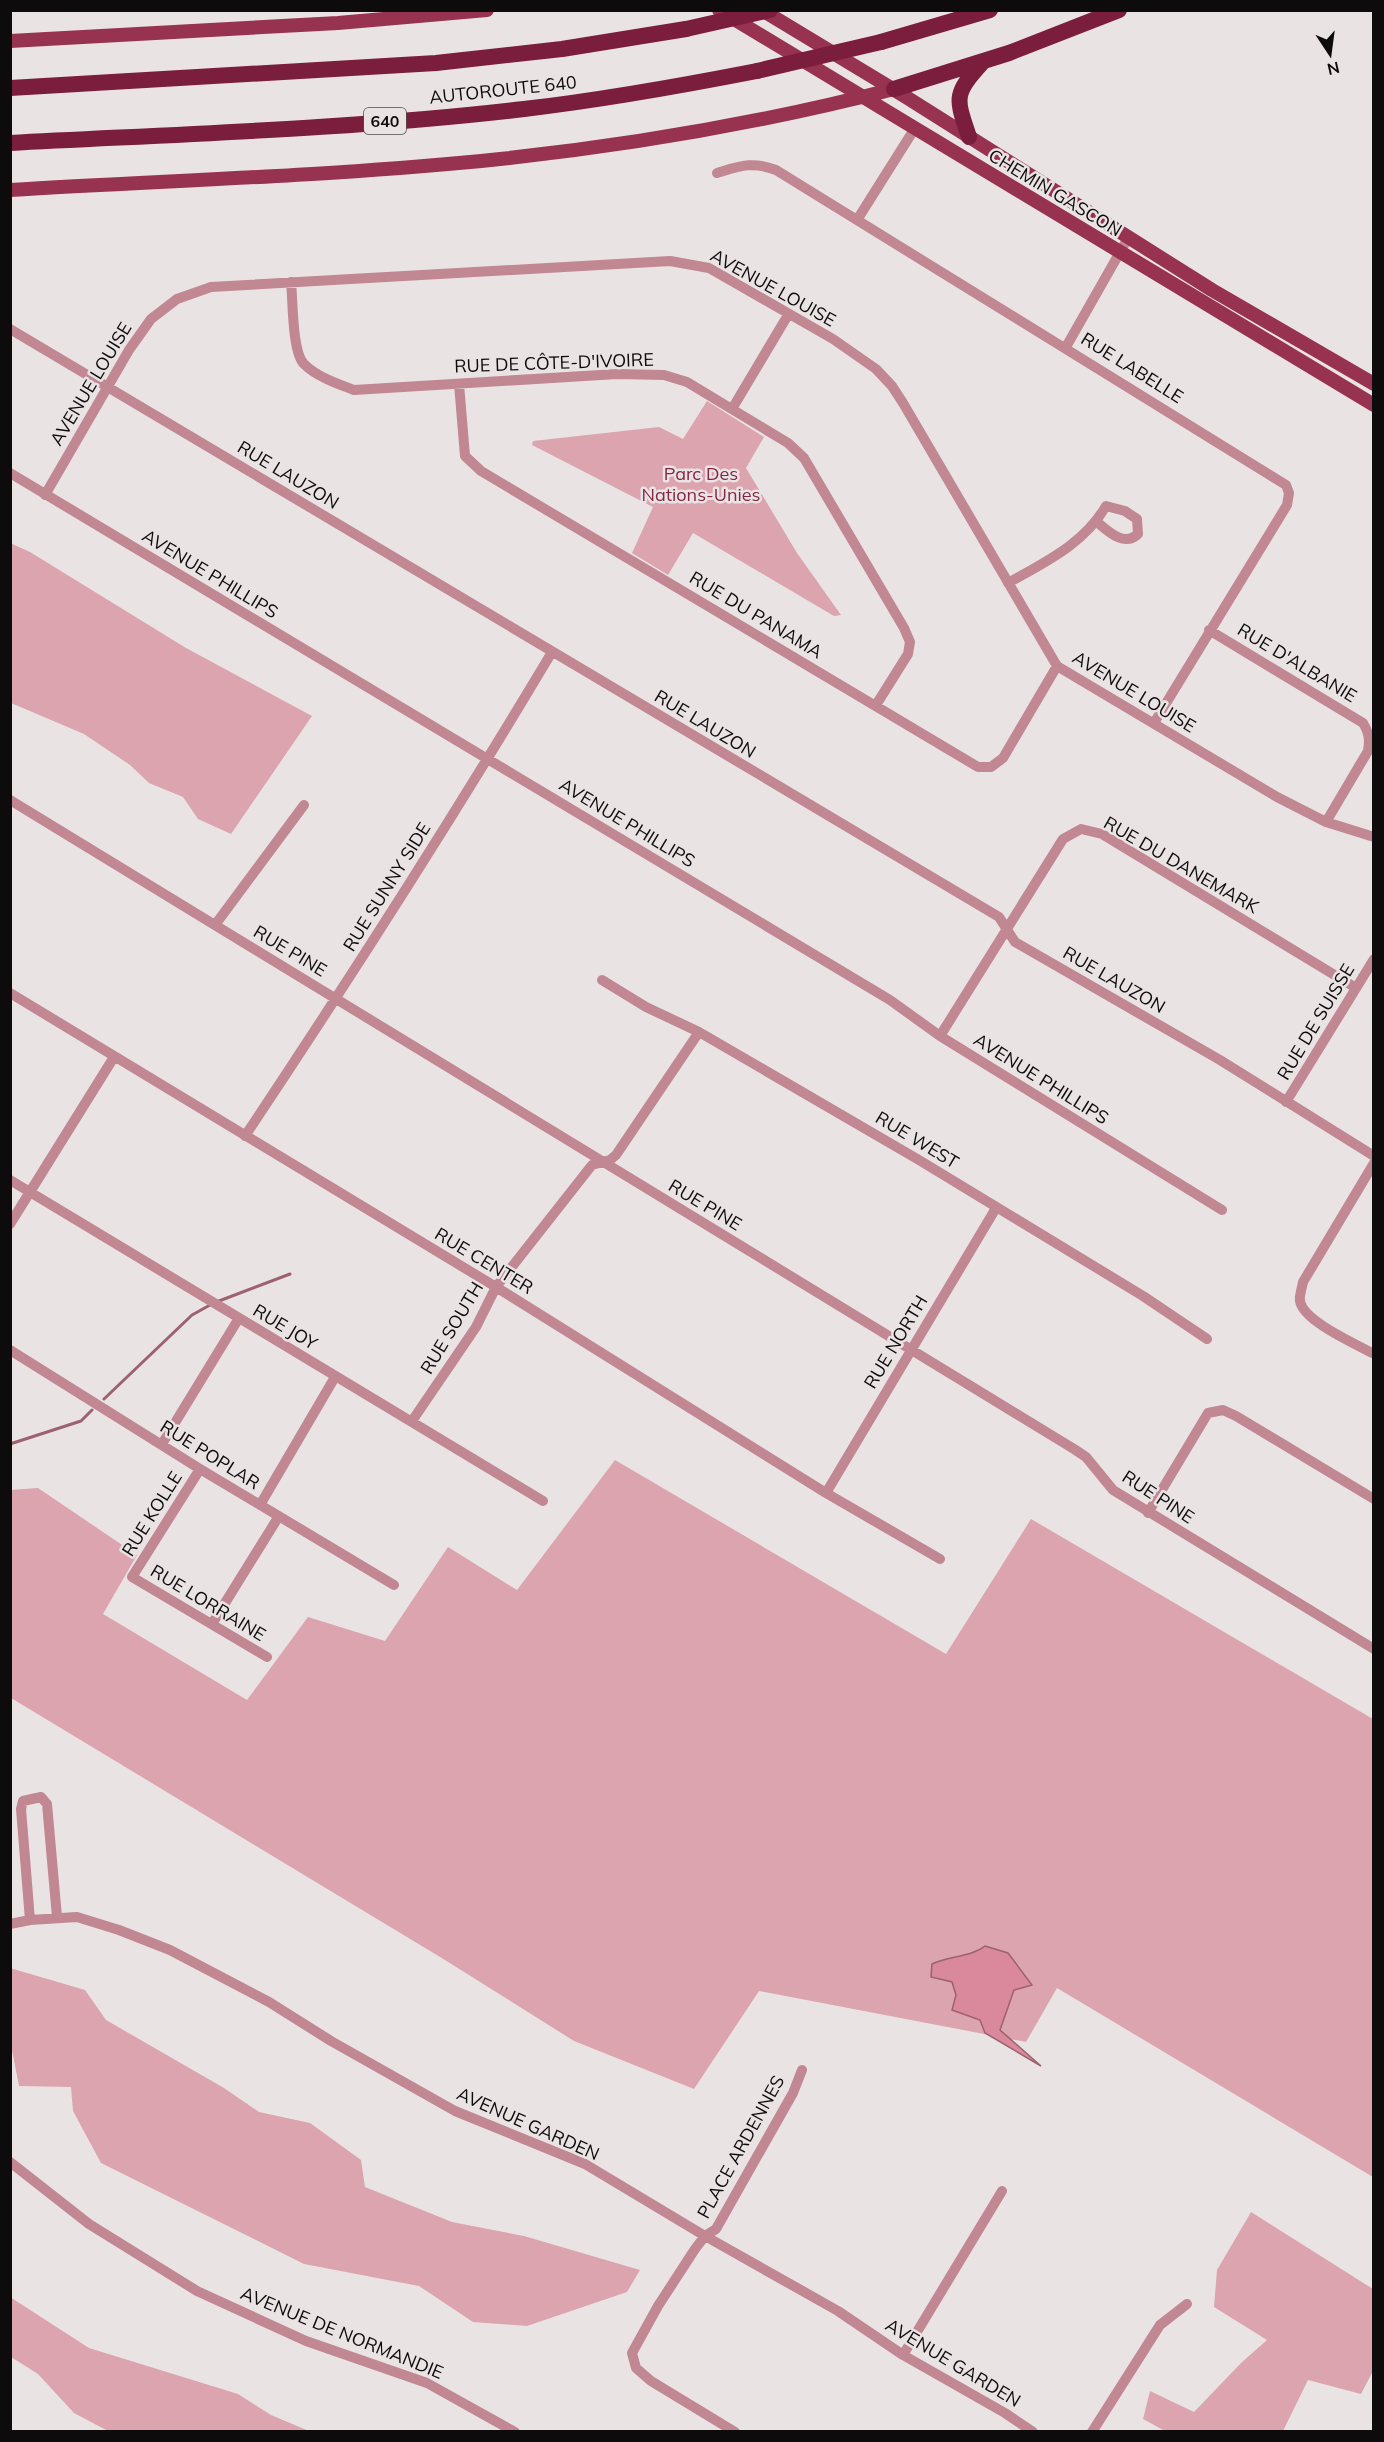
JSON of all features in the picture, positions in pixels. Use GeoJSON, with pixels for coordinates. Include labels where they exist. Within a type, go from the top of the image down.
{"type":"FeatureCollection","features":[{"type":"Feature","properties":{"kind":"highway","name":"AUTOROUTE 640"},"geometry":{"type":"LineString","coordinates":[[10,88],[436,63],[562,49],[686,29],[770,10]]}},
{"type":"Feature","properties":{"kind":"highway","name":"AUTOROUTE 640"},"geometry":{"type":"LineString","coordinates":[[10,143],[348,124],[494,112],[631,94],[757,70],[881,42],[990,10]]}},
{"type":"Feature","properties":{"kind":"highway"},"geometry":{"type":"LineString","coordinates":[[894,89],[982,62],[1119,10]]}},
{"type":"Feature","properties":{"kind":"highway"},"geometry":{"type":"LineString","coordinates":[[969,138],[960,107],[960,92],[965,82],[982,62]]}},
{"type":"Feature","properties":{"kind":"main road"},"geometry":{"type":"LineString","coordinates":[[10,41],[338,23],[487,10]]}},
{"type":"Feature","properties":{"kind":"main road","name":"CHEMIN GASCON"},"geometry":{"type":"LineString","coordinates":[[719,10],[1374,405]]}},
{"type":"Feature","properties":{"kind":"main road","name":"CHEMIN GASCON"},"geometry":{"type":"LineString","coordinates":[[762,10],[894,89],[1212,290],[1374,384]]}},
{"type":"Feature","properties":{"kind":"main road"},"geometry":{"type":"LineString","coordinates":[[10,190],[368,170],[501,159],[651,139],[734,125],[894,89]]}},
{"type":"Feature","properties":{"kind":"street"},"geometry":{"type":"LineString","coordinates":[[857,220],[915,128]]}},
{"type":"Feature","properties":{"kind":"street","name":"RUE LABELLE"},"geometry":{"type":"LineString","coordinates":[[717,173],[748,164],[761,165],[783,174],[1286,485],[1289,493],[1287,505],[1154,723]]}},
{"type":"Feature","properties":{"kind":"street"},"geometry":{"type":"LineString","coordinates":[[1066,347],[1128,238]]}},
{"type":"Feature","properties":{"kind":"street","name":"AVENUE LOUISE"},"geometry":{"type":"LineString","coordinates":[[45,495],[108,386],[151,319],[177,299],[211,287],[670,261],[692,263],[710,268],[842,345],[876,369],[892,386],[1057,666],[1277,797],[1326,822],[1374,837]]}},
{"type":"Feature","properties":{"kind":"street","name":"RUE DE CÔTE-D'IVOIRE"},"geometry":{"type":"LineString","coordinates":[[291,282],[298,353],[304,364],[327,379],[354,390],[617,374],[664,375],[687,382],[788,443],[804,458],[910,642],[908,654],[876,705]]}},
{"type":"Feature","properties":{"kind":"street"},"geometry":{"type":"LineString","coordinates":[[732,409],[788,315]]}},
{"type":"Feature","properties":{"kind":"street","name":"RUE LAUZON"},"geometry":{"type":"LineString","coordinates":[[10,329],[1001,919],[1015,942],[1220,1060],[1374,1156]]}},
{"type":"Feature","properties":{"kind":"street","name":"RUE DU PANAMA"},"geometry":{"type":"LineString","coordinates":[[459,384],[465,456],[481,471],[978,767],[990,768],[1003,758],[1057,666]]}},
{"type":"Feature","properties":{"kind":"street","name":"AVENUE PHILLIPS"},"geometry":{"type":"LineString","coordinates":[[10,473],[891,1000],[940,1036],[1222,1210]]}},
{"type":"Feature","properties":{"kind":"street"},"geometry":{"type":"LineString","coordinates":[[1008,583],[1066,551],[1097,522]]}},
{"type":"Feature","properties":{"kind":"street","name":"RUE D'ALBANIE"},"geometry":{"type":"LineString","coordinates":[[1209,630],[1363,723],[1368,730],[1370,739],[1368,751],[1326,822]]}},
{"type":"Feature","properties":{"kind":"street","name":"RUE SUNNY SIDE"},"geometry":{"type":"LineString","coordinates":[[245,1136],[488,759],[552,652]]}},
{"type":"Feature","properties":{"kind":"street","name":"RUE PINE"},"geometry":{"type":"LineString","coordinates":[[10,800],[1086,1457],[1113,1490],[1374,1648]]}},
{"type":"Feature","properties":{"kind":"street"},"geometry":{"type":"LineString","coordinates":[[215,925],[304,805]]}},
{"type":"Feature","properties":{"kind":"street","name":"RUE DU DANEMARK"},"geometry":{"type":"LineString","coordinates":[[940,1036],[1063,839],[1081,829],[1102,834],[1356,988]]}},
{"type":"Feature","properties":{"kind":"street","name":"RUE DE SUISSE"},"geometry":{"type":"LineString","coordinates":[[1286,1102],[1374,959]]}},
{"type":"Feature","properties":{"kind":"street","name":"RUE WEST"},"geometry":{"type":"LineString","coordinates":[[602,980],[655,1011],[699,1032],[919,1160],[1109,1275],[1208,1339]]}},
{"type":"Feature","properties":{"kind":"street","name":"RUE CENTER"},"geometry":{"type":"LineString","coordinates":[[10,993],[496,1287],[826,1493],[940,1559]]}},
{"type":"Feature","properties":{"kind":"street","name":"RUE SOUTH"},"geometry":{"type":"LineString","coordinates":[[412,1421],[476,1327],[496,1287],[591,1167],[616,1155],[699,1032]]}},
{"type":"Feature","properties":{"kind":"street"},"geometry":{"type":"LineString","coordinates":[[10,1224],[114,1057]]}},
{"type":"Feature","properties":{"kind":"street"},"geometry":{"type":"LineString","coordinates":[[1374,1163],[1303,1282],[1299,1300],[1312,1319],[1374,1354]]}},
{"type":"Feature","properties":{"kind":"street","name":"RUE JOY"},"geometry":{"type":"LineString","coordinates":[[10,1180],[543,1501]]}},
{"type":"Feature","properties":{"kind":"street","name":"RUE NORTH"},"geometry":{"type":"LineString","coordinates":[[826,1493],[910,1348],[996,1208]]}},
{"type":"Feature","properties":{"kind":"street","name":"RUE KOLLE"},"geometry":{"type":"LineString","coordinates":[[162,1444],[239,1318]]}},
{"type":"Feature","properties":{"kind":"street","name":"RUE POPLAR"},"geometry":{"type":"LineString","coordinates":[[10,1350],[200,1469],[394,1585]]}},
{"type":"Feature","properties":{"kind":"street"},"geometry":{"type":"LineString","coordinates":[[260,1505],[335,1377]]}},
{"type":"Feature","properties":{"kind":"street"},"geometry":{"type":"LineString","coordinates":[[1148,1513],[1209,1413],[1223,1410],[1374,1499]]}},
{"type":"Feature","properties":{"kind":"street","name":"RUE KOLLE"},"geometry":{"type":"LineString","coordinates":[[132,1577],[200,1469]]}},
{"type":"Feature","properties":{"kind":"street"},"geometry":{"type":"LineString","coordinates":[[212,1624],[279,1516]]}},
{"type":"Feature","properties":{"kind":"street","name":"RUE LORRAINE"},"geometry":{"type":"LineString","coordinates":[[132,1577],[267,1657]]}},
{"type":"Feature","properties":{"kind":"street"},"geometry":{"type":"LineString","coordinates":[[30,1920],[21,1809],[23,1801],[35,1797],[41,1797],[47,1804],[57,1917]]}},
{"type":"Feature","properties":{"kind":"street","name":"AVENUE GARDEN"},"geometry":{"type":"LineString","coordinates":[[10,1924],[57,1917],[77,1917],[109,1926],[170,1950],[269,2002],[341,2047],[455,2111],[585,2164],[705,2236],[838,2311],[903,2355],[1005,2413],[1033,2432]]}},
{"type":"Feature","properties":{"kind":"street","name":"PLACE ARDENNES"},"geometry":{"type":"LineString","coordinates":[[735,2432],[651,2381],[636,2368],[632,2354],[658,2306],[705,2236],[717,2229],[793,2093],[802,2070]]}},
{"type":"Feature","properties":{"kind":"street","name":"AVENUE DE NORMANDIE"},"geometry":{"type":"LineString","coordinates":[[10,2162],[89,2224],[197,2290],[306,2341],[427,2383],[514,2432]]}},
{"type":"Feature","properties":{"kind":"street"},"geometry":{"type":"LineString","coordinates":[[903,2355],[1002,2191]]}},
{"type":"Feature","properties":{"kind":"street"},"geometry":{"type":"LineString","coordinates":[[1092,2432],[1160,2325],[1187,2304]]}},
{"type":"Feature","properties":{"kind":"green space","name":"Parc Des Nations-Unies"},"geometry":{"type":"Polygon","coordinates":[[[707,401],[764,437],[746,468],[797,553],[841,615],[834,616],[693,533],[668,575],[632,553],[653,507],[532,445],[533,441],[659,427],[683,439],[707,401]]]}},
{"type":"Feature","properties":{"kind":"green space"},"geometry":{"type":"Polygon","coordinates":[[[10,543],[30,552],[186,648],[312,716],[231,834],[198,819],[183,797],[149,783],[130,765],[84,734],[11,703],[10,543]]]}},
{"type":"Feature","properties":{"kind":"green space"},"geometry":{"type":"Polygon","coordinates":[[[615,1460],[946,1654],[1031,1519],[1373,1719],[1373,2177],[1057,1988],[1026,2042],[759,1991],[694,2089],[574,2041],[445,1960],[11,1698],[10,1490],[38,1488],[137,1555],[103,1614],[247,1700],[308,1617],[385,1641],[448,1547],[517,1590],[615,1460]]]}},
{"type":"Feature","properties":{"kind":"green space"},"geometry":{"type":"Polygon","coordinates":[[[10,1968],[85,1990],[106,2020],[224,2088],[259,2112],[310,2123],[361,2160],[365,2187],[452,2222],[524,2236],[640,2270],[627,2292],[527,2326],[473,2322],[419,2286],[304,2264],[101,2163],[73,2111],[71,2087],[19,2086],[11,2045],[10,1968]]]}},
{"type":"Feature","properties":{"kind":"green space"},"geometry":{"type":"Polygon","coordinates":[[[1251,2212],[1373,2289],[1373,2371],[1361,2394],[1308,2380],[1283,2431],[1165,2431],[1143,2419],[1150,2391],[1194,2412],[1241,2363],[1267,2340],[1214,2307],[1217,2270],[1251,2212]]]}},
{"type":"Feature","properties":{"kind":"green space"},"geometry":{"type":"Polygon","coordinates":[[[10,2297],[89,2348],[238,2394],[271,2415],[309,2431],[108,2431],[74,2413],[38,2374],[11,2357],[10,2297]]]}},
{"type":"Feature","properties":{"kind":"shaded area"},"geometry":{"type":"Polygon","coordinates":[[[985,1946],[1008,1953],[1032,1985],[1014,1990],[1000,2030],[1041,2066],[985,2033],[980,2020],[952,2010],[956,1995],[952,1982],[931,1977],[932,1964],[979,1950],[985,1946]]]}},
{"type":"Feature","properties":{"kind":"waterway"},"geometry":{"type":"LineString","coordinates":[[219,1301],[290,1274]]}},
{"type":"Feature","properties":{"kind":"waterway"},"geometry":{"type":"LineString","coordinates":[[104,1399],[192,1315],[210,1305]]}},
{"type":"Feature","properties":{"kind":"waterway"},"geometry":{"type":"LineString","coordinates":[[10,1444],[81,1421],[92,1410]]}}]}
